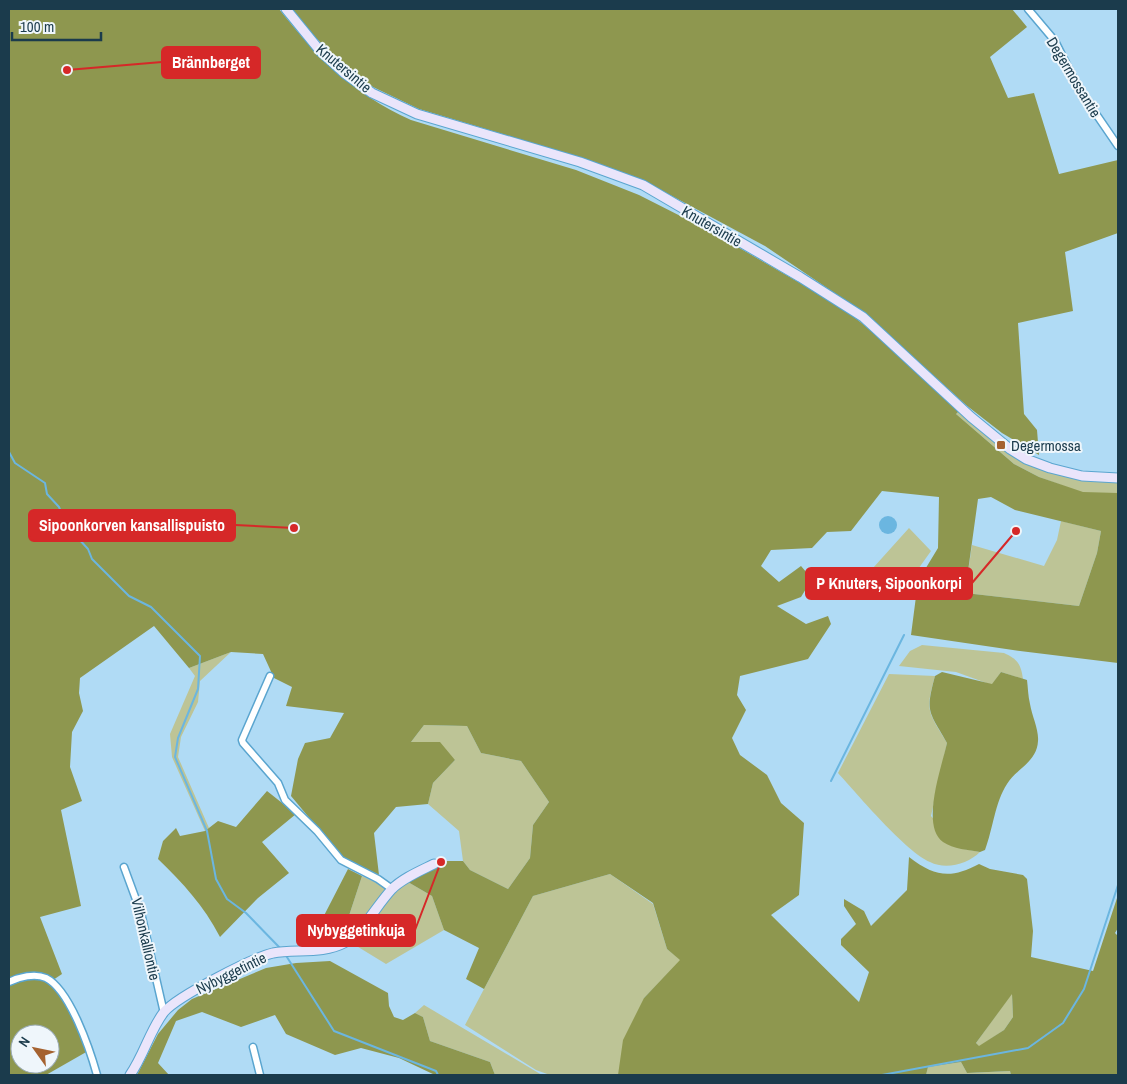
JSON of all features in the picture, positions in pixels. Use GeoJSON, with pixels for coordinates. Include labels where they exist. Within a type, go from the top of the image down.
{"type":"FeatureCollection","features":[{"type":"Feature","properties":{"kind":"street","name":"Knutersintie"},"geometry":{"type":"LineString","coordinates":[[286,9],[321,52],[344,73],[372,92],[417,114],[580,162],[643,185],[800,277],[863,317],[961,408],[1010,449],[1050,468],[1082,476],[1118,478]]}},
{"type":"Feature","properties":{"kind":"street","name":"Degermossantie"},"geometry":{"type":"LineString","coordinates":[[1028,9],[1055,42],[1079,89],[1118,146]]}},
{"type":"Feature","properties":{"kind":"street"},"geometry":{"type":"LineString","coordinates":[[270,676],[242,740],[243,743],[278,783],[285,800],[317,831],[341,860],[378,879],[392,889]]}},
{"type":"Feature","properties":{"kind":"street","name":"Nybyggetintie"},"geometry":{"type":"LineString","coordinates":[[130,1075],[142,1059],[164,1013],[179,999],[207,983],[270,954],[334,947],[344,942],[353,935],[392,889],[434,864]]}},
{"type":"Feature","properties":{"kind":"street","name":"Vilhonkalliontie"},"geometry":{"type":"LineString","coordinates":[[124,867],[142,913],[164,1013]]}},
{"type":"Feature","properties":{"kind":"street"},"geometry":{"type":"LineString","coordinates":[[9,982],[17,978],[33,976],[44,977],[52,982],[78,1022],[97,1075]]}},
{"type":"Feature","properties":{"kind":"street"},"geometry":{"type":"LineString","coordinates":[[253,1047],[260,1075]]}},
{"type":"Feature","properties":{"kind":"green space"},"geometry":{"type":"Polygon","coordinates":[[[9,9],[279,9],[308,43],[338,73],[371,99],[390,110],[411,120],[576,170],[639,195],[712,232],[843,308],[875,334],[959,411],[956,414],[1014,464],[1039,477],[1083,492],[1118,493],[1118,663],[911,635],[918,581],[938,548],[939,497],[882,491],[851,531],[827,532],[812,548],[771,550],[761,566],[779,582],[801,566],[812,579],[801,597],[777,606],[806,624],[828,616],[831,624],[808,659],[740,676],[737,695],[746,710],[732,738],[740,755],[767,775],[781,803],[804,823],[799,895],[771,915],[859,1002],[869,972],[841,945],[841,939],[856,924],[844,906],[844,899],[864,911],[871,926],[907,890],[909,857],[927,869],[943,874],[960,872],[979,864],[990,869],[1023,875],[1027,879],[1033,931],[1031,957],[1093,971],[1118,895],[1118,928],[1115,933],[1118,936],[1118,1075],[1011,1075],[1010,1071],[967,1073],[961,1062],[928,1067],[926,1075],[618,1075],[623,1040],[644,998],[680,960],[667,949],[653,903],[610,874],[533,896],[484,989],[466,979],[479,948],[444,930],[432,896],[408,882],[446,861],[463,861],[470,870],[508,889],[530,858],[533,825],[549,802],[521,761],[481,753],[467,726],[424,725],[411,742],[440,742],[455,760],[433,783],[428,804],[396,807],[374,833],[379,875],[342,857],[291,796],[298,759],[305,743],[330,738],[344,713],[286,706],[292,687],[274,678],[263,654],[231,652],[189,668],[154,626],[80,678],[79,693],[83,711],[72,732],[70,767],[82,801],[61,810],[81,906],[40,917],[62,974],[53,980],[42,975],[26,974],[9,980],[9,9]],[[991,497],[978,499],[965,593],[1079,606],[1097,553],[1101,531],[1015,510],[991,497]],[[1012,994],[976,1043],[979,1046],[1004,1030],[1013,1017],[1012,994]]]}},
{"type":"Feature","properties":{"kind":"green space"},"geometry":{"type":"Polygon","coordinates":[[[291,9],[1012,9],[1027,27],[990,57],[1008,98],[1034,93],[1059,174],[1118,160],[1118,233],[1065,252],[1073,311],[1018,323],[1024,414],[1037,430],[1039,455],[1002,433],[966,405],[867,315],[765,246],[646,182],[552,149],[419,109],[373,87],[347,69],[305,27],[291,9]]]}},
{"type":"Feature","properties":{"kind":"green space"},"geometry":{"type":"Polygon","coordinates":[[[959,411],[978,429],[1013,455],[1049,471],[1092,480],[1118,482],[1118,493],[1083,493],[1039,477],[1014,464],[956,414],[959,411]]]}},
{"type":"Feature","properties":{"kind":"green space"},"geometry":{"type":"Polygon","coordinates":[[[1061,521],[1101,531],[1097,553],[1079,606],[965,593],[972,545],[1044,566],[1057,540],[1061,521]]]}},
{"type":"Feature","properties":{"kind":"green space"},"geometry":{"type":"Polygon","coordinates":[[[909,528],[931,551],[901,593],[873,568],[909,528]]]}},
{"type":"Feature","properties":{"kind":"green space"},"geometry":{"type":"Polygon","coordinates":[[[922,645],[1004,653],[1018,663],[1023,679],[1001,672],[992,685],[956,672],[899,666],[910,651],[922,645]]]}},
{"type":"Feature","properties":{"kind":"green space"},"geometry":{"type":"Polygon","coordinates":[[[231,652],[200,681],[198,702],[181,737],[178,757],[209,828],[205,831],[172,757],[170,734],[195,676],[189,668],[231,652]]]}},
{"type":"Feature","properties":{"kind":"green space"},"geometry":{"type":"Polygon","coordinates":[[[942,672],[992,684],[1001,672],[1027,680],[1029,701],[1037,732],[1037,748],[1030,760],[1011,778],[1003,791],[985,850],[980,852],[956,848],[943,842],[936,834],[933,823],[937,780],[947,743],[933,717],[930,698],[935,676],[942,672]]]}},
{"type":"Feature","properties":{"kind":"green space"},"geometry":{"type":"Polygon","coordinates":[[[889,674],[935,676],[930,697],[930,711],[947,743],[931,816],[959,848],[980,852],[963,863],[943,866],[930,862],[920,856],[882,822],[838,773],[889,674]]]}},
{"type":"Feature","properties":{"kind":"green space"},"geometry":{"type":"Polygon","coordinates":[[[424,725],[467,726],[481,753],[521,761],[549,802],[533,825],[530,858],[508,889],[470,870],[463,861],[459,831],[428,804],[433,783],[455,760],[411,742],[424,725]]]}},
{"type":"Feature","properties":{"kind":"green space"},"geometry":{"type":"Polygon","coordinates":[[[267,791],[296,814],[262,842],[289,873],[258,898],[220,937],[192,895],[158,859],[163,841],[176,828],[180,836],[205,831],[218,821],[236,827],[267,791]]]}},
{"type":"Feature","properties":{"kind":"green space"},"geometry":{"type":"Polygon","coordinates":[[[348,869],[362,876],[342,937],[333,943],[318,945],[314,935],[348,869]]]}},
{"type":"Feature","properties":{"kind":"green space"},"geometry":{"type":"Polygon","coordinates":[[[610,874],[653,904],[667,949],[681,960],[644,998],[695,1075],[550,1075],[536,1070],[465,1025],[533,896],[610,874]]]}},
{"type":"Feature","properties":{"kind":"green space"},"geometry":{"type":"Polygon","coordinates":[[[362,876],[385,887],[385,893],[354,928],[342,937],[362,876]]]}},
{"type":"Feature","properties":{"kind":"green space"},"geometry":{"type":"Polygon","coordinates":[[[408,882],[432,896],[444,930],[386,964],[350,942],[392,893],[408,882]]]}},
{"type":"Feature","properties":{"kind":"green space"},"geometry":{"type":"Polygon","coordinates":[[[330,961],[388,993],[389,1006],[394,1017],[403,1020],[415,1013],[423,1017],[430,1041],[490,1062],[495,1075],[435,1075],[399,1058],[361,1048],[335,1055],[286,1034],[275,1015],[241,1027],[202,1012],[176,1021],[158,1063],[169,1075],[137,1075],[158,1034],[178,1010],[192,999],[266,968],[296,963],[330,961]]]}},
{"type":"Feature","properties":{"kind":"green space"},"geometry":{"type":"Polygon","coordinates":[[[34,977],[49,981],[65,1002],[88,1051],[60,1067],[60,1024],[10,1024],[10,1074],[48,1074],[9,1075],[9,985],[16,980],[34,977]]]}},
{"type":"Feature","properties":{"kind":"green space"},"geometry":{"type":"Polygon","coordinates":[[[1012,993],[1013,1017],[1004,1030],[979,1047],[976,1043],[1012,993]]]}},
{"type":"Feature","properties":{"kind":"green space"},"geometry":{"type":"Polygon","coordinates":[[[424,1005],[542,1075],[495,1075],[490,1062],[430,1041],[423,1017],[415,1013],[424,1005]]]}},
{"type":"Feature","properties":{"kind":"green space"},"geometry":{"type":"Polygon","coordinates":[[[961,1062],[967,1073],[1010,1071],[1011,1075],[926,1075],[928,1067],[961,1062]]]}},
{"type":"Feature","properties":{"kind":"water"},"geometry":{"type":"Polygon","coordinates":[[[888,516],[894,519],[897,525],[894,531],[888,534],[882,531],[879,525],[882,519],[888,516]]]}},
{"type":"Feature","properties":{"kind":"waterway"},"geometry":{"type":"LineString","coordinates":[[9,452],[15,463],[45,483],[47,494],[59,507],[67,526],[88,549],[92,559],[129,596],[151,607],[200,656],[198,689],[178,738],[175,757],[207,831],[216,879],[227,899],[246,913],[280,948]]}},
{"type":"Feature","properties":{"kind":"waterway"},"geometry":{"type":"LineString","coordinates":[[831,781],[904,635]]}},
{"type":"Feature","properties":{"kind":"waterway"},"geometry":{"type":"LineString","coordinates":[[882,1075],[1028,1048],[1063,1023],[1084,989],[1118,885]]}},
{"type":"Feature","properties":{"kind":"waterway"},"geometry":{"type":"LineString","coordinates":[[285,954],[334,1031],[436,1071],[438,1075]]}},
{"type":"Feature","properties":{"kind":"place","name":"Brännberget"},"geometry":{"type":"Point","coordinates":[67,70]}},
{"type":"Feature","properties":{"kind":"place","name":"Degermossa"},"geometry":{"type":"Point","coordinates":[1001,445]}},
{"type":"Feature","properties":{"kind":"place","name":"Sipoonkorven kansallispuisto"},"geometry":{"type":"Point","coordinates":[294,528]}},
{"type":"Feature","properties":{"kind":"place","name":"P Knuters, Sipoonkorpi"},"geometry":{"type":"Point","coordinates":[1016,531]}},
{"type":"Feature","properties":{"kind":"place","name":"Nybyggetinkuja"},"geometry":{"type":"Point","coordinates":[441,862]}}]}
